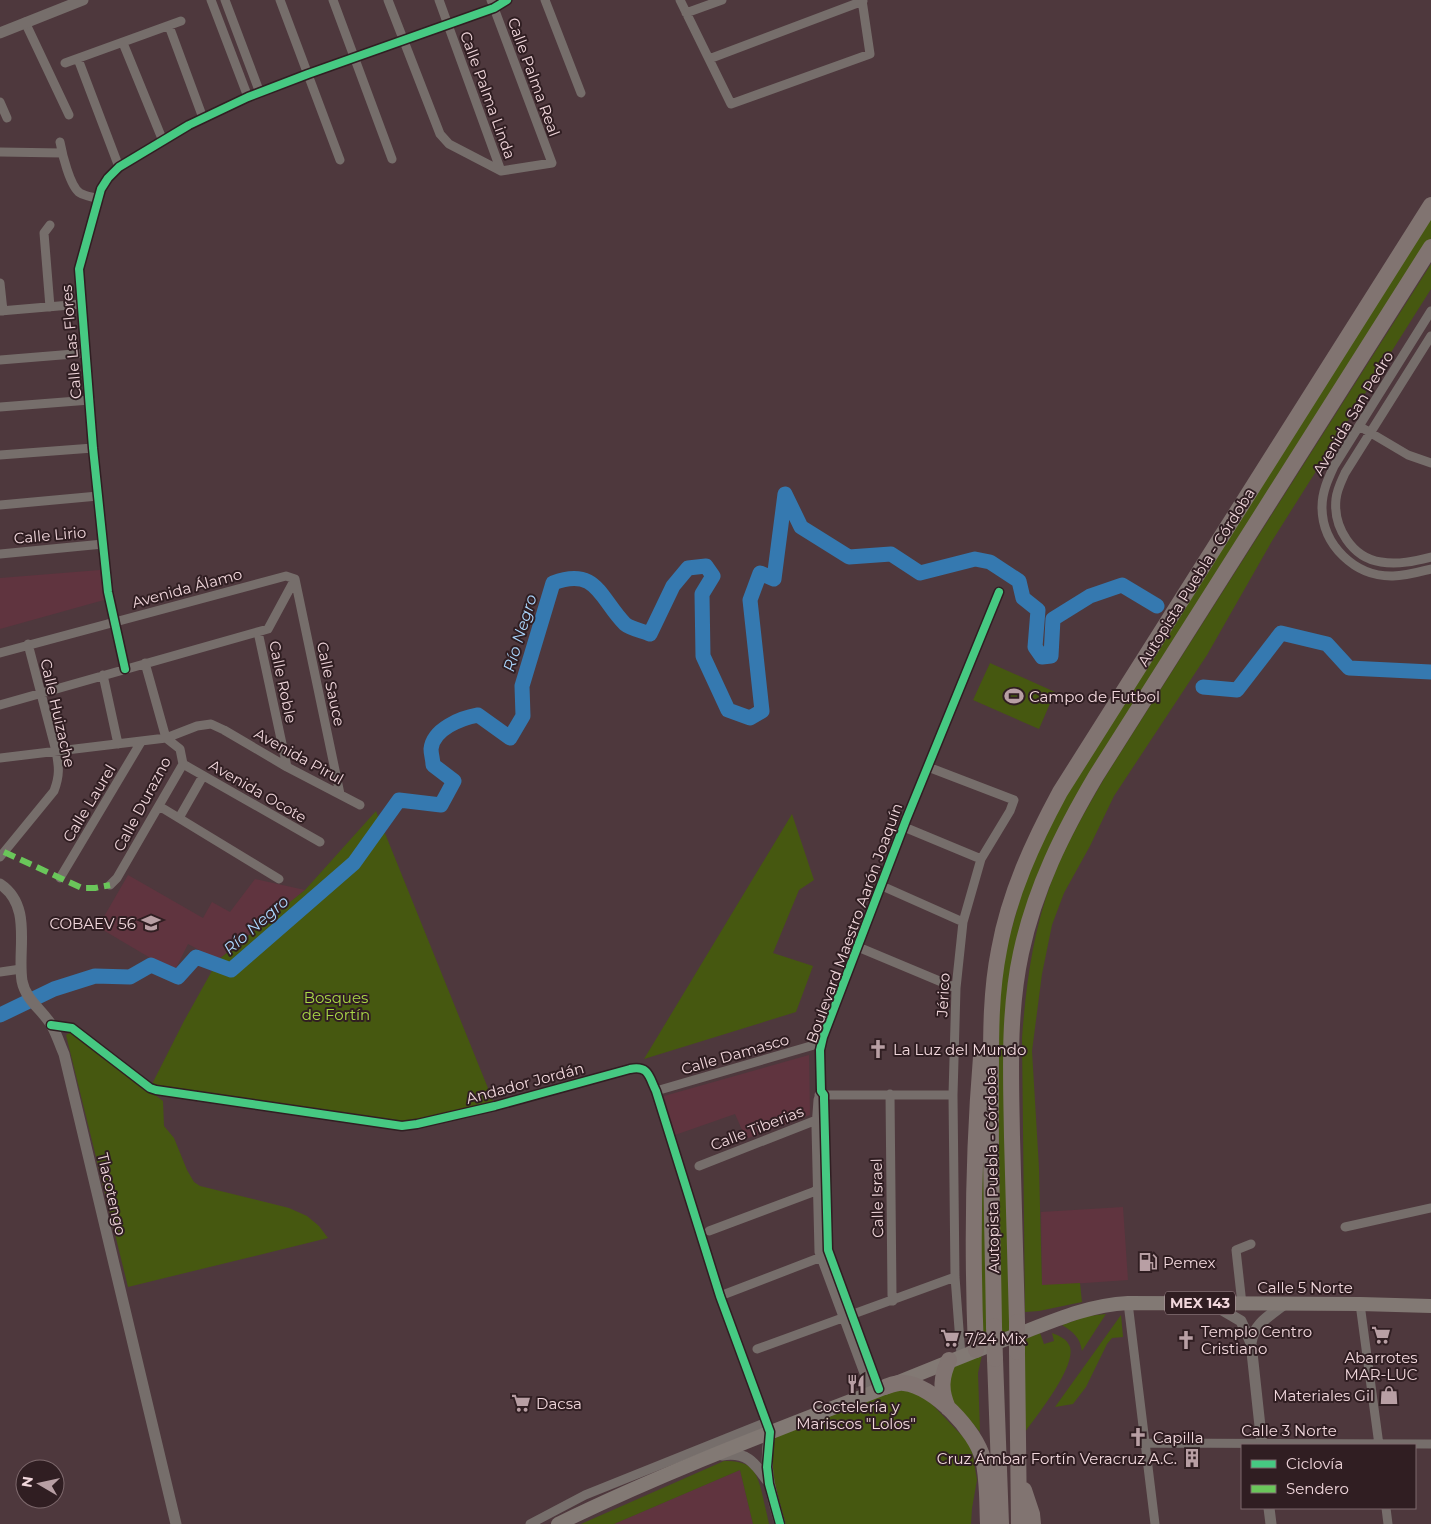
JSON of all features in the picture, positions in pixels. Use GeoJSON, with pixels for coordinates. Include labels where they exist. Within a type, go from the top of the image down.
{"type":"FeatureCollection","features":[{"type":"Feature","properties":{"kind":"highway","name":"Autopista Puebla - Córdoba"},"geometry":{"type":"LineString","coordinates":[[1001,1524],[994,1326],[990,1108],[993,986],[1006,920],[1019,879],[1033,844],[1060,792],[1431,205]]}},
{"type":"Feature","properties":{"kind":"highway","name":"Autopista Puebla - Córdoba"},"geometry":{"type":"LineString","coordinates":[[1019,1524],[1012,1036],[1016,980],[1042,880],[1065,829],[1096,776],[1431,247]]}},
{"type":"Feature","properties":{"kind":"highway"},"geometry":{"type":"LineString","coordinates":[[948,1409],[944,1398],[942,1381],[944,1371],[962,1355],[973,1271],[979,1075],[983,1034],[993,986]]}},
{"type":"Feature","properties":{"kind":"highway"},"geometry":{"type":"LineString","coordinates":[[878,1390],[902,1383],[919,1387],[936,1398],[971,1433],[980,1448],[984,1460],[988,1524]]}},
{"type":"Feature","properties":{"kind":"highway"},"geometry":{"type":"LineString","coordinates":[[1018,1473],[1032,1514],[1033,1524]]}},
{"type":"Feature","properties":{"kind":"main road","name":"Calle 5 Norte"},"geometry":{"type":"LineString","coordinates":[[962,1355],[1077,1312],[1128,1303],[1431,1306]]}},
{"type":"Feature","properties":{"kind":"main road","name":"MEX 143"},"geometry":{"type":"LineString","coordinates":[[558,1524],[706,1458],[768,1427],[878,1390],[962,1355]]}},
{"type":"Feature","properties":{"kind":"street"},"geometry":{"type":"LineString","coordinates":[[0,33],[83,0]]}},
{"type":"Feature","properties":{"kind":"street"},"geometry":{"type":"LineString","coordinates":[[211,0],[248,97]]}},
{"type":"Feature","properties":{"kind":"street"},"geometry":{"type":"LineString","coordinates":[[225,0],[260,93]]}},
{"type":"Feature","properties":{"kind":"street"},"geometry":{"type":"LineString","coordinates":[[280,0],[340,160]]}},
{"type":"Feature","properties":{"kind":"street"},"geometry":{"type":"LineString","coordinates":[[333,0],[392,159]]}},
{"type":"Feature","properties":{"kind":"street"},"geometry":{"type":"LineString","coordinates":[[388,0],[440,134],[449,144],[501,171]]}},
{"type":"Feature","properties":{"kind":"street","name":"Calle Palma Linda"},"geometry":{"type":"LineString","coordinates":[[439,0],[501,171]]}},
{"type":"Feature","properties":{"kind":"street","name":"Calle Las Flores"},"geometry":{"type":"LineString","coordinates":[[125,669],[108,592],[93,448],[79,269],[101,189],[108,178],[120,167],[203,118],[248,97],[447,25],[493,4],[507,0]]}},
{"type":"Feature","properties":{"kind":"street"},"geometry":{"type":"LineString","coordinates":[[545,0],[581,93]]}},
{"type":"Feature","properties":{"kind":"street"},"geometry":{"type":"LineString","coordinates":[[680,0],[731,104],[870,54],[863,1],[709,59]]}},
{"type":"Feature","properties":{"kind":"street"},"geometry":{"type":"LineString","coordinates":[[686,13],[722,0]]}},
{"type":"Feature","properties":{"kind":"street","name":"Calle Palma Real"},"geometry":{"type":"LineString","coordinates":[[493,4],[552,163],[501,171]]}},
{"type":"Feature","properties":{"kind":"street"},"geometry":{"type":"LineString","coordinates":[[65,64],[181,21]]}},
{"type":"Feature","properties":{"kind":"street"},"geometry":{"type":"LineString","coordinates":[[25,22],[69,116]]}},
{"type":"Feature","properties":{"kind":"street"},"geometry":{"type":"LineString","coordinates":[[169,26],[203,118]]}},
{"type":"Feature","properties":{"kind":"street"},"geometry":{"type":"LineString","coordinates":[[124,43],[163,141]]}},
{"type":"Feature","properties":{"kind":"street"},"geometry":{"type":"LineString","coordinates":[[78,59],[120,167]]}},
{"type":"Feature","properties":{"kind":"street"},"geometry":{"type":"LineString","coordinates":[[0,102],[7,118]]}},
{"type":"Feature","properties":{"kind":"street"},"geometry":{"type":"LineString","coordinates":[[60,142],[73,184],[78,192],[98,199]]}},
{"type":"Feature","properties":{"kind":"street"},"geometry":{"type":"LineString","coordinates":[[0,152],[62,153]]}},
{"type":"Feature","properties":{"kind":"street"},"geometry":{"type":"LineString","coordinates":[[50,225],[44,233],[50,307]]}},
{"type":"Feature","properties":{"kind":"street"},"geometry":{"type":"LineString","coordinates":[[0,283],[1,311],[82,304]]}},
{"type":"Feature","properties":{"kind":"street","name":"Avenida San Pedro"},"geometry":{"type":"LineString","coordinates":[[1431,311],[1334,466],[1326,484],[1322,507],[1326,532],[1331,542],[1347,560],[1363,570],[1374,574],[1394,576],[1431,569]]}},
{"type":"Feature","properties":{"kind":"street"},"geometry":{"type":"LineString","coordinates":[[1417,333],[1430,340]]}},
{"type":"Feature","properties":{"kind":"street","name":"Avenida San Pedro"},"geometry":{"type":"LineString","coordinates":[[1430,340],[1345,473],[1338,488],[1335,510],[1342,534],[1360,554],[1371,560],[1395,564],[1431,557]]}},
{"type":"Feature","properties":{"kind":"street"},"geometry":{"type":"LineString","coordinates":[[0,360],[86,353]]}},
{"type":"Feature","properties":{"kind":"street"},"geometry":{"type":"LineString","coordinates":[[0,407],[90,400]]}},
{"type":"Feature","properties":{"kind":"street"},"geometry":{"type":"LineString","coordinates":[[1359,426],[1408,455],[1431,463]]}},
{"type":"Feature","properties":{"kind":"street"},"geometry":{"type":"LineString","coordinates":[[0,455],[93,448]]}},
{"type":"Feature","properties":{"kind":"street"},"geometry":{"type":"LineString","coordinates":[[0,505],[98,496]]}},
{"type":"Feature","properties":{"kind":"street","name":"Calle Lirio"},"geometry":{"type":"LineString","coordinates":[[0,554],[103,544]]}},
{"type":"Feature","properties":{"kind":"street","name":"Avenida Álamo"},"geometry":{"type":"LineString","coordinates":[[0,653],[286,576],[295,579]]}},
{"type":"Feature","properties":{"kind":"street"},"geometry":{"type":"LineString","coordinates":[[0,705],[268,629],[295,579]]}},
{"type":"Feature","properties":{"kind":"street","name":"Calle Sauce"},"geometry":{"type":"LineString","coordinates":[[295,579],[340,794]]}},
{"type":"Feature","properties":{"kind":"street","name":"Boulevard Maestro Aarón Joaquín"},"geometry":{"type":"LineString","coordinates":[[878,1390],[824,1255],[817,1189],[821,1043],[904,827],[999,592]]}},
{"type":"Feature","properties":{"kind":"street","name":"Calle Roble"},"geometry":{"type":"LineString","coordinates":[[258,632],[287,766]]}},
{"type":"Feature","properties":{"kind":"street","name":"Calle Huizache"},"geometry":{"type":"LineString","coordinates":[[0,858],[54,790],[59,778],[56,751],[28,644]]}},
{"type":"Feature","properties":{"kind":"street"},"geometry":{"type":"LineString","coordinates":[[145,663],[166,738]]}},
{"type":"Feature","properties":{"kind":"street"},"geometry":{"type":"LineString","coordinates":[[103,675],[118,744]]}},
{"type":"Feature","properties":{"kind":"street","name":"Avenida Pirul"},"geometry":{"type":"LineString","coordinates":[[0,758],[166,738],[197,726],[211,724],[360,805]]}},
{"type":"Feature","properties":{"kind":"street","name":"Calle Durazno"},"geometry":{"type":"LineString","coordinates":[[110,885],[117,878],[183,764],[180,749],[166,738]]}},
{"type":"Feature","properties":{"kind":"street","name":"Calle Laurel"},"geometry":{"type":"LineString","coordinates":[[60,878],[141,742]]}},
{"type":"Feature","properties":{"kind":"street","name":"Avenida Ocote"},"geometry":{"type":"LineString","coordinates":[[183,764],[320,842]]}},
{"type":"Feature","properties":{"kind":"street","name":"Jérico"},"geometry":{"type":"LineString","coordinates":[[928,767],[1014,800],[1010,811],[981,859],[963,922],[956,988],[953,1095],[955,1278],[962,1355]]}},
{"type":"Feature","properties":{"kind":"street"},"geometry":{"type":"LineString","coordinates":[[179,818],[204,776]]}},
{"type":"Feature","properties":{"kind":"street"},"geometry":{"type":"LineString","coordinates":[[159,806],[279,879]]}},
{"type":"Feature","properties":{"kind":"street"},"geometry":{"type":"LineString","coordinates":[[904,827],[981,859]]}},
{"type":"Feature","properties":{"kind":"street","name":"Tlacotengo"},"geometry":{"type":"LineString","coordinates":[[0,884],[11,894],[20,914],[22,937],[21,969],[27,995],[51,1025],[64,1054],[176,1524]]}},
{"type":"Feature","properties":{"kind":"street"},"geometry":{"type":"LineString","coordinates":[[882,886],[963,922]]}},
{"type":"Feature","properties":{"kind":"street"},"geometry":{"type":"LineString","coordinates":[[858,948],[956,988]]}},
{"type":"Feature","properties":{"kind":"street"},"geometry":{"type":"LineString","coordinates":[[0,972],[21,969]]}},
{"type":"Feature","properties":{"kind":"street","name":"Andador Jordán"},"geometry":{"type":"LineString","coordinates":[[51,1025],[72,1028],[150,1088],[156,1090],[402,1126],[495,1106],[638,1068],[647,1070],[656,1091],[720,1296],[768,1427]]}},
{"type":"Feature","properties":{"kind":"street","name":"Calle Damasco"},"geometry":{"type":"LineString","coordinates":[[656,1091],[821,1043]]}},
{"type":"Feature","properties":{"kind":"street"},"geometry":{"type":"LineString","coordinates":[[821,1094],[953,1095]]}},
{"type":"Feature","properties":{"kind":"street","name":"Calle Israel"},"geometry":{"type":"LineString","coordinates":[[890,1094],[893,1300]]}},
{"type":"Feature","properties":{"kind":"street","name":"Boulevard Maestro Aarón Joaquín"},"geometry":{"type":"LineString","coordinates":[[820,1119],[826,1185],[824,1255]]}},
{"type":"Feature","properties":{"kind":"street","name":"Calle Tiberias"},"geometry":{"type":"LineString","coordinates":[[699,1166],[820,1119]]}},
{"type":"Feature","properties":{"kind":"street"},"geometry":{"type":"LineString","coordinates":[[709,1231],[813,1192],[826,1185]]}},
{"type":"Feature","properties":{"kind":"street"},"geometry":{"type":"LineString","coordinates":[[1345,1227],[1431,1208]]}},
{"type":"Feature","properties":{"kind":"street"},"geometry":{"type":"LineString","coordinates":[[1242,1304],[1236,1250],[1251,1244]]}},
{"type":"Feature","properties":{"kind":"street"},"geometry":{"type":"LineString","coordinates":[[720,1296],[824,1255]]}},
{"type":"Feature","properties":{"kind":"street"},"geometry":{"type":"LineString","coordinates":[[757,1349],[955,1278]]}},
{"type":"Feature","properties":{"kind":"street"},"geometry":{"type":"LineString","coordinates":[[1128,1303],[1155,1524]]}},
{"type":"Feature","properties":{"kind":"street"},"geometry":{"type":"LineString","coordinates":[[1211,1303],[1241,1321],[1251,1343],[1262,1444]]}},
{"type":"Feature","properties":{"kind":"street"},"geometry":{"type":"LineString","coordinates":[[1251,1343],[1255,1330],[1260,1323],[1286,1304]]}},
{"type":"Feature","properties":{"kind":"street"},"geometry":{"type":"LineString","coordinates":[[1360,1304],[1379,1444]]}},
{"type":"Feature","properties":{"kind":"street"},"geometry":{"type":"LineString","coordinates":[[530,1524],[585,1495],[768,1427],[767,1467],[769,1484],[780,1524]]}},
{"type":"Feature","properties":{"kind":"street","name":"Calle 3 Norte"},"geometry":{"type":"LineString","coordinates":[[1146,1443],[1262,1444]]}},
{"type":"Feature","properties":{"kind":"street","name":"Calle 3 Norte"},"geometry":{"type":"LineString","coordinates":[[1416,1444],[1431,1444]]}},
{"type":"Feature","properties":{"kind":"street"},"geometry":{"type":"LineString","coordinates":[[706,1458],[739,1454],[749,1459],[758,1468],[769,1484]]}},
{"type":"Feature","properties":{"kind":"street"},"geometry":{"type":"LineString","coordinates":[[1269,1509],[1271,1524]]}},
{"type":"Feature","properties":{"kind":"street"},"geometry":{"type":"LineString","coordinates":[[1386,1509],[1388,1524]]}},
{"type":"Feature","properties":{"kind":"shaded area"},"geometry":{"type":"Polygon","coordinates":[[[100,570],[104,600],[0,629],[0,578],[100,570]]]}},
{"type":"Feature","properties":{"kind":"shaded area"},"geometry":{"type":"Polygon","coordinates":[[[128,875],[203,918],[212,902],[230,912],[255,879],[305,890],[218,960],[188,944],[174,972],[98,927],[128,875]]]}},
{"type":"Feature","properties":{"kind":"shaded area"},"geometry":{"type":"Polygon","coordinates":[[[809,1055],[810,1115],[746,1139],[735,1114],[675,1135],[664,1096],[809,1055]]]}},
{"type":"Feature","properties":{"kind":"shaded area"},"geometry":{"type":"Polygon","coordinates":[[[1123,1207],[1128,1280],[1042,1286],[1041,1212],[1123,1207]]]}},
{"type":"Feature","properties":{"kind":"shaded area"},"geometry":{"type":"Polygon","coordinates":[[[740,1470],[753,1524],[614,1524],[740,1470]]]}},
{"type":"Feature","properties":{"kind":"green space"},"geometry":{"type":"Polygon","coordinates":[[[1431,215],[1431,238],[1071,807],[1022,924],[1011,1332],[1001,1336],[997,1015],[1005,952],[1027,875],[1062,800],[1431,215]]]}},
{"type":"Feature","properties":{"kind":"green space"},"geometry":{"type":"Polygon","coordinates":[[[1431,264],[1431,289],[1272,541],[1207,655],[1114,796],[1090,846],[1064,893],[1052,925],[1042,974],[1032,1051],[1039,1168],[1042,1285],[1080,1283],[1082,1302],[1025,1312],[1022,1038],[1031,958],[1045,899],[1052,880],[1070,840],[1105,777],[1431,264]]]}},
{"type":"Feature","properties":{"kind":"green space","name":"Campo de Futbol"},"geometry":{"type":"Polygon","coordinates":[[[990,663],[1055,692],[1039,729],[973,700],[990,663]]]}},
{"type":"Feature","properties":{"kind":"green space","name":"Bosques de Fortín"},"geometry":{"type":"Polygon","coordinates":[[[376,811],[494,1103],[402,1126],[150,1088],[218,960],[305,890],[376,811]]]}},
{"type":"Feature","properties":{"kind":"green space"},"geometry":{"type":"Polygon","coordinates":[[[792,814],[814,880],[799,890],[773,953],[813,966],[796,1012],[644,1059],[792,814]]]}},
{"type":"Feature","properties":{"kind":"green space"},"geometry":{"type":"Polygon","coordinates":[[[71,1032],[149,1093],[154,1094],[163,1101],[164,1126],[174,1138],[194,1182],[200,1186],[289,1208],[307,1216],[319,1226],[328,1238],[128,1287],[66,1035],[71,1032]]]}},
{"type":"Feature","properties":{"kind":"green space"},"geometry":{"type":"Polygon","coordinates":[[[983,1116],[987,1333],[983,1334],[978,1211],[983,1116]]]}},
{"type":"Feature","properties":{"kind":"green space"},"geometry":{"type":"Polygon","coordinates":[[[1106,1314],[1082,1351],[1080,1342],[1075,1335],[1062,1325],[1088,1316],[1106,1314]]]}},
{"type":"Feature","properties":{"kind":"green space"},"geometry":{"type":"Polygon","coordinates":[[[1121,1315],[1123,1337],[1112,1338],[1107,1344],[1086,1387],[1073,1404],[1055,1407],[1121,1315]]]}},
{"type":"Feature","properties":{"kind":"green space"},"geometry":{"type":"Polygon","coordinates":[[[1040,1333],[1044,1344],[1054,1341],[1052,1333],[1063,1338],[1070,1347],[1070,1356],[1062,1378],[1025,1432],[1023,1339],[1040,1333]]]}},
{"type":"Feature","properties":{"kind":"green space"},"geometry":{"type":"Polygon","coordinates":[[[982,1355],[978,1373],[980,1432],[949,1398],[951,1367],[982,1355]]]}},
{"type":"Feature","properties":{"kind":"green space"},"geometry":{"type":"Polygon","coordinates":[[[908,1389],[928,1400],[968,1442],[972,1451],[977,1480],[971,1524],[785,1524],[770,1463],[774,1439],[783,1430],[896,1390],[908,1389]]]}},
{"type":"Feature","properties":{"kind":"green space"},"geometry":{"type":"Polygon","coordinates":[[[724,1461],[740,1462],[754,1472],[760,1484],[769,1524],[753,1524],[740,1470],[614,1524],[581,1524],[724,1461]]]}},
{"type":"Feature","properties":{"kind":"waterway","name":"Río Negro"},"geometry":{"type":"LineString","coordinates":[[0,1015],[54,989],[95,976],[130,977],[151,965],[178,977],[196,957],[231,970],[354,863],[399,800],[441,805],[454,781],[433,765],[431,749],[433,742],[442,730],[456,722],[478,715],[510,738],[523,716],[522,686],[553,583],[568,579],[579,579],[589,582],[603,596],[625,624],[650,634],[673,586],[688,568],[706,566],[713,576],[702,594],[703,656],[728,710],[750,718],[762,711],[750,600],[760,573],[774,579],[785,494],[801,527],[849,557],[891,554],[920,573],[975,559],[990,562],[1019,581],[1023,598],[1038,610],[1035,647],[1042,657],[1051,656],[1053,619],[1090,596],[1122,585],[1157,606]]}},
{"type":"Feature","properties":{"kind":"waterway","name":"Río Negro"},"geometry":{"type":"LineString","coordinates":[[1203,687],[1237,690],[1281,633],[1327,644],[1349,668],[1431,672]]}},
{"type":"Feature","properties":{"kind":"marked path"},"geometry":{"type":"LineString","coordinates":[[4,852],[82,888],[110,885]]}},
{"type":"Feature","properties":{"kind":"cycle path"},"geometry":{"type":"LineString","coordinates":[[125,669],[108,592],[93,448],[79,269],[101,189],[108,178],[119,167],[189,125],[248,97],[494,8],[507,0]]}},
{"type":"Feature","properties":{"kind":"cycle path"},"geometry":{"type":"LineString","coordinates":[[879,1389],[828,1250],[824,1095],[821,1091],[820,1050],[823,1037],[906,820],[999,592]]}},
{"type":"Feature","properties":{"kind":"cycle path"},"geometry":{"type":"LineString","coordinates":[[51,1025],[72,1028],[150,1088],[156,1090],[402,1126],[495,1106],[630,1069],[641,1069],[648,1073],[656,1091],[720,1296],[770,1432],[767,1467],[769,1484],[780,1524]]}},
{"type":"Feature","properties":{"kind":"place","name":"Campo de Futbol"},"geometry":{"type":"Point","coordinates":[1014,696]}},
{"type":"Feature","properties":{"kind":"place","name":"COBAEV 56"},"geometry":{"type":"Point","coordinates":[151,923]}},
{"type":"Feature","properties":{"kind":"place","name":"La Luz del Mundo"},"geometry":{"type":"Point","coordinates":[878,1049]}},
{"type":"Feature","properties":{"kind":"place","name":"Pemex"},"geometry":{"type":"Point","coordinates":[1148,1262]}},
{"type":"Feature","properties":{"kind":"place","name":"Abarrotes MAR-LUC"},"geometry":{"type":"Point","coordinates":[1381,1335]}},
{"type":"Feature","properties":{"kind":"place","name":"7/24 Mix"},"geometry":{"type":"Point","coordinates":[950,1338]}},
{"type":"Feature","properties":{"kind":"place","name":"Templo Centro Cristiano"},"geometry":{"type":"Point","coordinates":[1186,1340]}},
{"type":"Feature","properties":{"kind":"place","name":"Coctelería y Mariscos \"Lolos\""},"geometry":{"type":"Point","coordinates":[856,1384]}},
{"type":"Feature","properties":{"kind":"place","name":"Materiales Gil"},"geometry":{"type":"Point","coordinates":[1389,1395]}},
{"type":"Feature","properties":{"kind":"place","name":"Dacsa"},"geometry":{"type":"Point","coordinates":[521,1403]}},
{"type":"Feature","properties":{"kind":"place","name":"Capilla"},"geometry":{"type":"Point","coordinates":[1138,1437]}},
{"type":"Feature","properties":{"kind":"place","name":"Cruz Ámbar Fortín Veracruz A.C."},"geometry":{"type":"Point","coordinates":[1192,1458]}}]}
